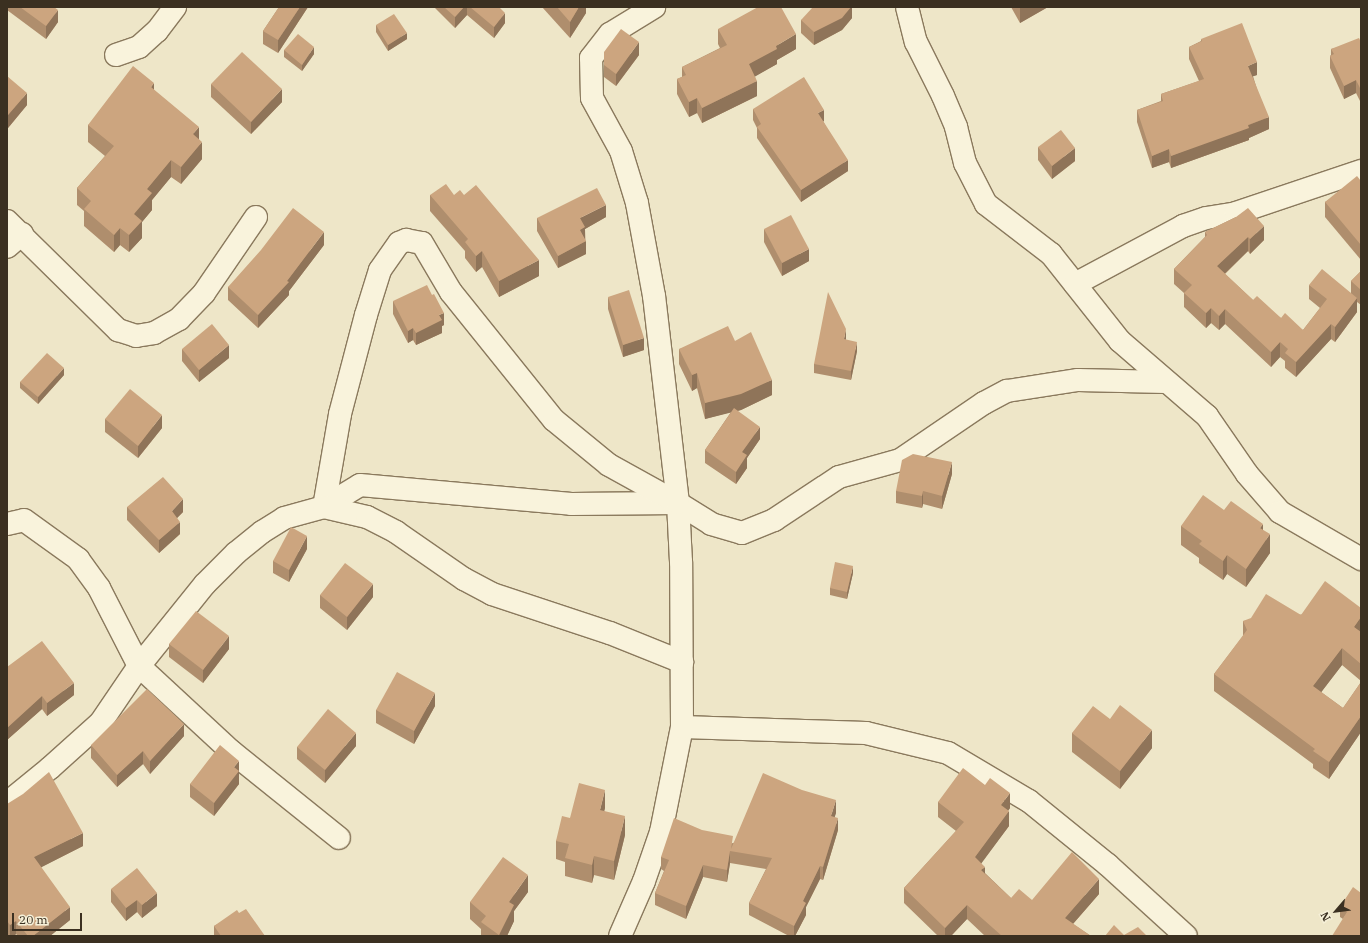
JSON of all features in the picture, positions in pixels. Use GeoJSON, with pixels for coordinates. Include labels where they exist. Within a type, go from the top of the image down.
{"type":"FeatureCollection","features":[{"type":"Feature","properties":{"kind":"street"},"geometry":{"type":"LineString","coordinates":[[116,55],[140,47],[157,31],[175,7]]}},
{"type":"Feature","properties":{"kind":"street"},"geometry":{"type":"LineString","coordinates":[[620,936],[644,881],[661,832],[682,727],[681,562],[678,503],[654,296],[637,203],[621,150],[592,98],[591,58],[610,34],[654,7]]}},
{"type":"Feature","properties":{"kind":"street"},"geometry":{"type":"LineString","coordinates":[[907,7],[916,42],[943,96],[956,127],[965,162],[986,204],[1051,254],[1120,342],[1165,382],[1207,416],[1247,474],[1280,512],[1361,559]]}},
{"type":"Feature","properties":{"kind":"street"},"geometry":{"type":"LineString","coordinates":[[1075,284],[1183,226],[1206,218],[1236,213],[1356,176]]}},
{"type":"Feature","properties":{"kind":"street"},"geometry":{"type":"LineString","coordinates":[[12,234],[118,330],[136,336],[154,333],[179,319],[204,293],[256,216]]}},
{"type":"Feature","properties":{"kind":"street"},"geometry":{"type":"LineString","coordinates":[[324,507],[340,414],[366,314],[380,270],[399,243],[406,240],[422,243],[451,292],[554,420],[609,465],[678,503],[711,524],[742,533],[774,520],[839,477],[900,460],[984,403],[1007,391],[1078,380],[1165,382]]}},
{"type":"Feature","properties":{"kind":"street"},"geometry":{"type":"LineString","coordinates":[[7,803],[50,768],[101,722],[139,666],[205,584],[262,532],[284,518],[324,507],[360,485],[571,504],[678,503]]}},
{"type":"Feature","properties":{"kind":"street"},"geometry":{"type":"LineString","coordinates":[[324,507],[367,517],[396,532],[464,579],[492,594],[610,633],[682,662]]}},
{"type":"Feature","properties":{"kind":"street"},"geometry":{"type":"LineString","coordinates":[[7,524],[24,520],[78,559],[99,588],[139,666],[232,752],[339,838]]}},
{"type":"Feature","properties":{"kind":"street"},"geometry":{"type":"LineString","coordinates":[[682,727],[866,733],[948,754],[1029,801],[1108,865],[1186,936]]}},
{"type":"Feature","properties":{"kind":"building"},"geometry":{"type":"Polygon","coordinates":[[[20,7],[54,7],[58,10],[46,26],[20,7]]]}},
{"type":"Feature","properties":{"kind":"building"},"geometry":{"type":"Polygon","coordinates":[[[279,7],[300,7],[278,40],[263,31],[279,7]]]}},
{"type":"Feature","properties":{"kind":"building"},"geometry":{"type":"Polygon","coordinates":[[[444,7],[464,7],[455,17],[444,7]]]}},
{"type":"Feature","properties":{"kind":"building"},"geometry":{"type":"Polygon","coordinates":[[[470,7],[499,7],[505,13],[494,27],[470,7]]]}},
{"type":"Feature","properties":{"kind":"building"},"geometry":{"type":"Polygon","coordinates":[[[557,7],[579,7],[570,22],[557,7]]]}},
{"type":"Feature","properties":{"kind":"building"},"geometry":{"type":"Polygon","coordinates":[[[758,7],[781,7],[796,34],[776,46],[777,49],[749,64],[757,81],[702,108],[697,98],[689,102],[677,79],[686,75],[682,67],[727,45],[718,29],[758,7]]]}},
{"type":"Feature","properties":{"kind":"building"},"geometry":{"type":"Polygon","coordinates":[[[813,7],[851,7],[842,18],[814,32],[801,20],[813,7]]]}},
{"type":"Feature","properties":{"kind":"building"},"geometry":{"type":"Polygon","coordinates":[[[394,14],[407,33],[388,45],[376,25],[394,14]]]}},
{"type":"Feature","properties":{"kind":"building"},"geometry":{"type":"Polygon","coordinates":[[[1242,23],[1257,62],[1248,66],[1269,117],[1248,125],[1249,128],[1171,156],[1169,149],[1152,156],[1137,110],[1163,101],[1161,94],[1204,79],[1189,47],[1202,41],[1201,39],[1242,23]]]}},
{"type":"Feature","properties":{"kind":"building"},"geometry":{"type":"Polygon","coordinates":[[[621,29],[639,42],[616,74],[604,65],[604,52],[621,29]]]}},
{"type":"Feature","properties":{"kind":"building"},"geometry":{"type":"Polygon","coordinates":[[[298,34],[314,47],[302,65],[284,50],[298,34]]]}},
{"type":"Feature","properties":{"kind":"building"},"geometry":{"type":"Polygon","coordinates":[[[1359,38],[1361,42],[1361,88],[1356,80],[1344,86],[1330,56],[1334,54],[1331,49],[1359,38]]]}},
{"type":"Feature","properties":{"kind":"building"},"geometry":{"type":"Polygon","coordinates":[[[242,52],[282,89],[251,122],[211,84],[242,52]]]}},
{"type":"Feature","properties":{"kind":"building"},"geometry":{"type":"Polygon","coordinates":[[[133,66],[154,83],[151,87],[199,127],[193,134],[202,142],[181,167],[171,160],[147,189],[152,193],[134,214],[142,221],[129,235],[120,228],[114,235],[84,209],[91,201],[77,188],[114,146],[88,125],[133,66]]]}},
{"type":"Feature","properties":{"kind":"building"},"geometry":{"type":"Polygon","coordinates":[[[7,76],[27,93],[8,115],[7,114],[7,76]]]}},
{"type":"Feature","properties":{"kind":"building"},"geometry":{"type":"Polygon","coordinates":[[[804,77],[824,110],[818,113],[848,160],[801,190],[757,127],[761,124],[753,109],[804,77]]]}},
{"type":"Feature","properties":{"kind":"building"},"geometry":{"type":"Polygon","coordinates":[[[1061,130],[1075,148],[1052,166],[1038,147],[1061,130]]]}},
{"type":"Feature","properties":{"kind":"building"},"geometry":{"type":"Polygon","coordinates":[[[1357,176],[1361,181],[1361,245],[1325,202],[1357,176]]]}},
{"type":"Feature","properties":{"kind":"building"},"geometry":{"type":"Polygon","coordinates":[[[446,184],[454,195],[460,190],[464,195],[476,185],[539,260],[499,281],[482,251],[476,256],[465,242],[468,239],[430,195],[446,184]]]}},
{"type":"Feature","properties":{"kind":"building"},"geometry":{"type":"Polygon","coordinates":[[[597,188],[606,205],[580,218],[585,227],[580,230],[586,241],[558,256],[537,218],[597,188]]]}},
{"type":"Feature","properties":{"kind":"building"},"geometry":{"type":"Polygon","coordinates":[[[293,208],[324,232],[287,281],[289,282],[258,315],[228,287],[261,250],[293,208]]]}},
{"type":"Feature","properties":{"kind":"building"},"geometry":{"type":"Polygon","coordinates":[[[1248,208],[1264,226],[1250,239],[1248,237],[1217,266],[1253,300],[1257,296],[1281,318],[1285,313],[1303,330],[1327,299],[1309,285],[1322,269],[1357,298],[1335,327],[1331,324],[1296,362],[1285,353],[1288,349],[1280,342],[1271,352],[1225,309],[1219,316],[1211,308],[1206,313],[1184,293],[1192,285],[1174,269],[1207,235],[1205,232],[1236,217],[1248,208]]]}},
{"type":"Feature","properties":{"kind":"building"},"geometry":{"type":"Polygon","coordinates":[[[791,215],[809,249],[782,263],[764,229],[791,215]]]}},
{"type":"Feature","properties":{"kind":"building"},"geometry":{"type":"Polygon","coordinates":[[[1361,271],[1361,290],[1351,281],[1361,271]]]}},
{"type":"Feature","properties":{"kind":"building"},"geometry":{"type":"Polygon","coordinates":[[[427,285],[432,295],[434,294],[444,313],[439,315],[442,320],[416,333],[413,328],[408,331],[393,301],[427,285]]]}},
{"type":"Feature","properties":{"kind":"building"},"geometry":{"type":"Polygon","coordinates":[[[629,290],[644,338],[623,345],[608,297],[629,290]]]}},
{"type":"Feature","properties":{"kind":"building"},"geometry":{"type":"Polygon","coordinates":[[[828,292],[846,329],[844,339],[857,342],[851,371],[814,364],[828,292]]]}},
{"type":"Feature","properties":{"kind":"building"},"geometry":{"type":"Polygon","coordinates":[[[212,324],[229,345],[199,370],[182,349],[212,324]]]}},
{"type":"Feature","properties":{"kind":"building"},"geometry":{"type":"Polygon","coordinates":[[[728,326],[735,341],[751,332],[772,380],[741,394],[705,403],[697,373],[692,375],[679,349],[728,326]]]}},
{"type":"Feature","properties":{"kind":"building"},"geometry":{"type":"Polygon","coordinates":[[[47,353],[64,368],[38,397],[20,382],[47,353]]]}},
{"type":"Feature","properties":{"kind":"building"},"geometry":{"type":"Polygon","coordinates":[[[130,389],[162,415],[138,446],[105,419],[130,389]]]}},
{"type":"Feature","properties":{"kind":"building"},"geometry":{"type":"Polygon","coordinates":[[[734,408],[760,427],[742,452],[747,455],[736,472],[705,450],[734,408]]]}},
{"type":"Feature","properties":{"kind":"building"},"geometry":{"type":"Polygon","coordinates":[[[913,454],[952,462],[942,496],[923,491],[922,496],[896,491],[902,460],[913,454]]]}},
{"type":"Feature","properties":{"kind":"building"},"geometry":{"type":"Polygon","coordinates":[[[163,477],[183,499],[172,511],[180,522],[159,540],[127,507],[163,477]]]}},
{"type":"Feature","properties":{"kind":"building"},"geometry":{"type":"Polygon","coordinates":[[[1203,495],[1224,510],[1231,501],[1263,524],[1260,528],[1270,534],[1246,569],[1227,555],[1223,561],[1199,544],[1202,541],[1181,526],[1203,495]]]}},
{"type":"Feature","properties":{"kind":"building"},"geometry":{"type":"Polygon","coordinates":[[[291,527],[307,536],[289,570],[273,561],[291,527]]]}},
{"type":"Feature","properties":{"kind":"building"},"geometry":{"type":"Polygon","coordinates":[[[835,562],[853,566],[847,592],[830,588],[835,562]]]}},
{"type":"Feature","properties":{"kind":"building"},"geometry":{"type":"Polygon","coordinates":[[[345,563],[373,584],[347,617],[320,595],[345,563]]]}},
{"type":"Feature","properties":{"kind":"building"},"geometry":{"type":"Polygon","coordinates":[[[1325,581],[1361,608],[1361,617],[1354,627],[1361,632],[1361,664],[1342,648],[1313,686],[1343,708],[1361,682],[1361,716],[1329,762],[1313,751],[1315,749],[1214,674],[1247,630],[1243,621],[1251,618],[1266,594],[1301,615],[1325,581]]]}},
{"type":"Feature","properties":{"kind":"building"},"geometry":{"type":"Polygon","coordinates":[[[196,611],[229,636],[203,670],[169,644],[196,611]]]}},
{"type":"Feature","properties":{"kind":"building"},"geometry":{"type":"Polygon","coordinates":[[[42,641],[74,683],[47,703],[42,696],[7,728],[7,667],[42,641]]]}},
{"type":"Feature","properties":{"kind":"building"},"geometry":{"type":"Polygon","coordinates":[[[397,672],[435,693],[414,731],[376,710],[397,672]]]}},
{"type":"Feature","properties":{"kind":"building"},"geometry":{"type":"Polygon","coordinates":[[[147,689],[184,724],[150,761],[143,751],[117,775],[91,745],[147,689]]]}},
{"type":"Feature","properties":{"kind":"building"},"geometry":{"type":"Polygon","coordinates":[[[1120,705],[1152,730],[1120,771],[1072,733],[1093,706],[1110,719],[1120,705]]]}},
{"type":"Feature","properties":{"kind":"building"},"geometry":{"type":"Polygon","coordinates":[[[328,709],[356,733],[325,770],[297,747],[328,709]]]}},
{"type":"Feature","properties":{"kind":"building"},"geometry":{"type":"Polygon","coordinates":[[[220,745],[239,761],[234,767],[239,771],[214,803],[190,784],[220,745]]]}},
{"type":"Feature","properties":{"kind":"building"},"geometry":{"type":"Polygon","coordinates":[[[963,768],[985,785],[990,778],[1010,793],[1001,805],[1009,811],[975,857],[985,867],[981,870],[1011,898],[1019,889],[1032,900],[1072,852],[1099,879],[1065,918],[1091,936],[1002,936],[967,905],[945,928],[904,888],[964,822],[938,802],[963,768]]]}},
{"type":"Feature","properties":{"kind":"building"},"geometry":{"type":"Polygon","coordinates":[[[49,772],[83,833],[34,857],[70,907],[33,936],[28,936],[16,921],[10,925],[7,921],[7,804],[23,794],[49,772]]]}},
{"type":"Feature","properties":{"kind":"building"},"geometry":{"type":"Polygon","coordinates":[[[763,773],[802,790],[836,800],[831,816],[838,818],[823,867],[820,866],[803,901],[806,903],[794,926],[749,903],[772,858],[730,851],[727,870],[703,865],[686,906],[655,893],[669,860],[661,857],[674,818],[702,830],[733,836],[731,849],[763,773]]]}},
{"type":"Feature","properties":{"kind":"building"},"geometry":{"type":"Polygon","coordinates":[[[579,783],[605,790],[600,810],[625,816],[614,861],[594,856],[592,865],[565,858],[569,844],[556,841],[562,816],[570,818],[579,783]]]}},
{"type":"Feature","properties":{"kind":"building"},"geometry":{"type":"Polygon","coordinates":[[[503,857],[528,875],[509,902],[514,905],[499,935],[481,922],[486,916],[470,902],[503,857]]]}},
{"type":"Feature","properties":{"kind":"building"},"geometry":{"type":"Polygon","coordinates":[[[137,868],[157,893],[142,905],[137,900],[126,908],[111,889],[137,868]]]}},
{"type":"Feature","properties":{"kind":"building"},"geometry":{"type":"Polygon","coordinates":[[[1353,887],[1361,893],[1361,936],[1332,936],[1347,912],[1340,907],[1353,887]]]}},
{"type":"Feature","properties":{"kind":"building"},"geometry":{"type":"Polygon","coordinates":[[[246,909],[265,936],[221,936],[214,926],[237,910],[239,913],[246,909]]]}},
{"type":"Feature","properties":{"kind":"building"},"geometry":{"type":"Polygon","coordinates":[[[1114,925],[1124,935],[1138,927],[1147,936],[1105,936],[1114,925]]]}}]}
